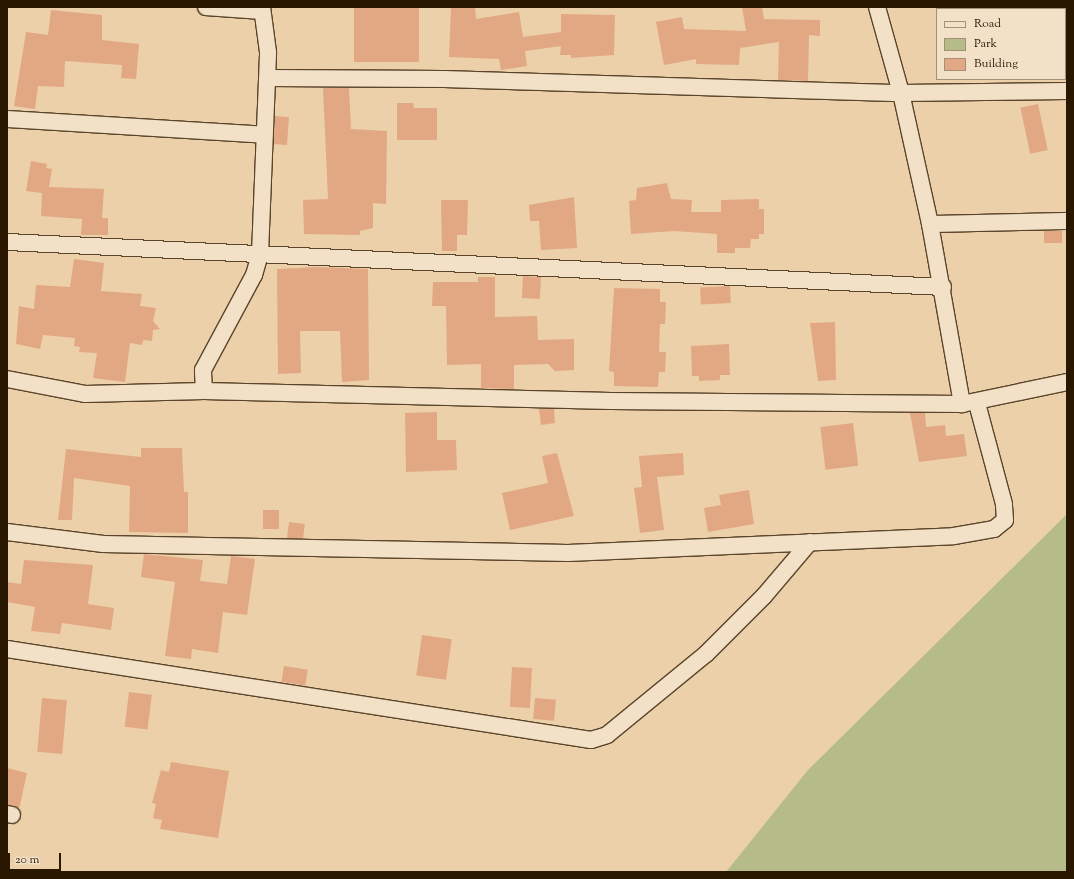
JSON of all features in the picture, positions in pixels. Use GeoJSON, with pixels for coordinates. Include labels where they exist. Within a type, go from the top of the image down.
{"type":"FeatureCollection","features":[{"type":"Feature","properties":{"kind":"street"},"geometry":{"type":"LineString","coordinates":[[204,391],[203,370],[254,275],[260,254],[268,78],[268,52],[261,9],[206,7]]}},
{"type":"Feature","properties":{"kind":"street"},"geometry":{"type":"LineString","coordinates":[[7,532],[103,544],[568,553],[810,542],[936,539],[994,529],[1005,520],[1004,504],[970,403],[943,287],[901,92],[877,7]]}},
{"type":"Feature","properties":{"kind":"street"},"geometry":{"type":"LineString","coordinates":[[268,78],[444,79],[901,92],[1067,91]]}},
{"type":"Feature","properties":{"kind":"street"},"geometry":{"type":"LineString","coordinates":[[7,119],[265,135]]}},
{"type":"Feature","properties":{"kind":"street"},"geometry":{"type":"LineString","coordinates":[[930,224],[1067,221]]}},
{"type":"Feature","properties":{"kind":"street"},"geometry":{"type":"LineString","coordinates":[[7,242],[943,287]]}},
{"type":"Feature","properties":{"kind":"street"},"geometry":{"type":"LineString","coordinates":[[7,379],[85,394],[204,391],[611,401],[970,403],[1067,382]]}},
{"type":"Feature","properties":{"kind":"street"},"geometry":{"type":"LineString","coordinates":[[7,649],[591,740],[607,735],[706,654],[764,596],[810,542]]}},
{"type":"Feature","properties":{"kind":"green space"},"geometry":{"type":"Polygon","coordinates":[[[1067,514],[1067,872],[726,872],[808,770],[1067,514]]]}},
{"type":"Feature","properties":{"kind":"building"},"geometry":{"type":"Polygon","coordinates":[[[354,7],[419,7],[419,62],[354,62],[354,7]]]}},
{"type":"Feature","properties":{"kind":"building"},"geometry":{"type":"Polygon","coordinates":[[[451,7],[475,7],[476,19],[519,12],[523,37],[561,32],[561,14],[615,15],[614,55],[571,58],[571,55],[560,55],[561,46],[525,51],[527,66],[501,70],[499,59],[449,57],[451,7]]]}},
{"type":"Feature","properties":{"kind":"building"},"geometry":{"type":"Polygon","coordinates":[[[742,7],[762,7],[764,19],[820,20],[820,36],[809,35],[808,81],[778,80],[779,42],[740,48],[739,65],[696,64],[696,59],[664,65],[656,22],[682,17],[684,29],[746,31],[742,7]]]}},
{"type":"Feature","properties":{"kind":"building"},"geometry":{"type":"Polygon","coordinates":[[[51,10],[102,15],[102,40],[139,44],[136,79],[121,78],[122,65],[65,61],[64,87],[38,86],[35,109],[14,106],[26,32],[48,35],[51,10]]]}},
{"type":"Feature","properties":{"kind":"building"},"geometry":{"type":"Polygon","coordinates":[[[323,88],[349,88],[351,129],[387,131],[386,204],[373,203],[373,228],[360,231],[360,235],[304,234],[303,200],[328,199],[323,88]]]}},
{"type":"Feature","properties":{"kind":"building"},"geometry":{"type":"Polygon","coordinates":[[[397,103],[413,103],[414,108],[437,108],[437,140],[397,140],[397,103]]]}},
{"type":"Feature","properties":{"kind":"building"},"geometry":{"type":"Polygon","coordinates":[[[1038,104],[1048,150],[1030,154],[1020,108],[1038,104]]]}},
{"type":"Feature","properties":{"kind":"building"},"geometry":{"type":"Polygon","coordinates":[[[275,116],[289,117],[287,145],[273,144],[275,116]]]}},
{"type":"Feature","properties":{"kind":"building"},"geometry":{"type":"Polygon","coordinates":[[[31,161],[47,164],[46,168],[52,169],[49,187],[104,189],[102,218],[108,218],[108,235],[81,235],[82,219],[41,216],[42,193],[26,191],[31,161]]]}},
{"type":"Feature","properties":{"kind":"building"},"geometry":{"type":"Polygon","coordinates":[[[667,183],[671,199],[692,200],[691,212],[721,212],[721,200],[759,199],[759,209],[764,209],[764,234],[759,234],[759,239],[751,239],[750,248],[735,248],[735,253],[717,253],[717,234],[674,231],[631,234],[629,201],[636,200],[637,188],[667,183]]]}},
{"type":"Feature","properties":{"kind":"building"},"geometry":{"type":"Polygon","coordinates":[[[574,197],[577,248],[541,250],[539,221],[530,221],[529,205],[574,197]]]}},
{"type":"Feature","properties":{"kind":"building"},"geometry":{"type":"Polygon","coordinates":[[[441,200],[468,200],[467,235],[457,235],[457,251],[442,251],[441,200]]]}},
{"type":"Feature","properties":{"kind":"building"},"geometry":{"type":"Polygon","coordinates":[[[1044,231],[1062,231],[1062,243],[1044,243],[1044,231]]]}},
{"type":"Feature","properties":{"kind":"building"},"geometry":{"type":"Polygon","coordinates":[[[74,259],[104,263],[101,291],[142,294],[140,306],[156,308],[153,321],[160,329],[153,330],[152,341],[143,340],[142,345],[130,343],[125,382],[93,378],[97,353],[79,352],[80,347],[74,346],[75,338],[43,335],[40,349],[16,344],[19,306],[34,309],[36,285],[70,287],[74,259]]]}},
{"type":"Feature","properties":{"kind":"building"},"geometry":{"type":"Polygon","coordinates":[[[317,267],[368,269],[369,380],[342,382],[340,331],[300,331],[301,373],[278,374],[277,269],[317,267]]]}},
{"type":"Feature","properties":{"kind":"building"},"geometry":{"type":"Polygon","coordinates":[[[523,276],[541,277],[540,299],[522,298],[523,276]]]}},
{"type":"Feature","properties":{"kind":"building"},"geometry":{"type":"Polygon","coordinates":[[[478,277],[495,277],[495,317],[537,316],[538,340],[574,339],[574,370],[555,371],[548,364],[514,365],[514,389],[481,388],[481,364],[447,365],[446,306],[432,306],[433,282],[478,282],[478,277]]]}},
{"type":"Feature","properties":{"kind":"building"},"geometry":{"type":"Polygon","coordinates":[[[730,286],[731,303],[701,305],[700,288],[730,286]]]}},
{"type":"Feature","properties":{"kind":"building"},"geometry":{"type":"Polygon","coordinates":[[[614,288],[660,289],[660,302],[666,302],[665,324],[660,324],[659,352],[666,352],[665,372],[659,372],[658,387],[614,386],[614,372],[609,371],[614,288]]]}},
{"type":"Feature","properties":{"kind":"building"},"geometry":{"type":"Polygon","coordinates":[[[835,322],[836,380],[818,381],[810,323],[835,322]]]}},
{"type":"Feature","properties":{"kind":"building"},"geometry":{"type":"Polygon","coordinates":[[[729,344],[730,375],[720,375],[720,380],[699,381],[699,376],[692,376],[691,346],[729,344]]]}},
{"type":"Feature","properties":{"kind":"building"},"geometry":{"type":"Polygon","coordinates":[[[539,409],[554,409],[555,423],[541,425],[539,409]]]}},
{"type":"Feature","properties":{"kind":"building"},"geometry":{"type":"Polygon","coordinates":[[[437,412],[437,440],[456,440],[457,470],[406,472],[405,413],[437,412]]]}},
{"type":"Feature","properties":{"kind":"building"},"geometry":{"type":"Polygon","coordinates":[[[910,413],[925,413],[926,427],[945,425],[946,436],[964,434],[967,456],[919,462],[910,413]]]}},
{"type":"Feature","properties":{"kind":"building"},"geometry":{"type":"Polygon","coordinates":[[[853,423],[858,466],[825,470],[820,427],[853,423]]]}},
{"type":"Feature","properties":{"kind":"building"},"geometry":{"type":"Polygon","coordinates":[[[141,448],[182,448],[184,492],[188,492],[188,533],[129,532],[130,486],[74,478],[72,520],[58,520],[66,449],[141,457],[141,448]]]}},
{"type":"Feature","properties":{"kind":"building"},"geometry":{"type":"Polygon","coordinates":[[[557,453],[574,516],[510,530],[502,493],[548,483],[542,456],[557,453]]]}},
{"type":"Feature","properties":{"kind":"building"},"geometry":{"type":"Polygon","coordinates":[[[683,453],[684,475],[657,477],[664,530],[640,533],[634,488],[642,487],[639,456],[683,453]]]}},
{"type":"Feature","properties":{"kind":"building"},"geometry":{"type":"Polygon","coordinates":[[[749,490],[754,524],[708,532],[704,508],[721,505],[719,495],[749,490]]]}},
{"type":"Feature","properties":{"kind":"building"},"geometry":{"type":"Polygon","coordinates":[[[263,510],[279,510],[279,529],[263,529],[263,510]]]}},
{"type":"Feature","properties":{"kind":"building"},"geometry":{"type":"Polygon","coordinates":[[[289,522],[305,524],[303,540],[287,538],[289,522]]]}},
{"type":"Feature","properties":{"kind":"building"},"geometry":{"type":"Polygon","coordinates":[[[144,554],[203,560],[200,581],[227,584],[231,556],[255,559],[247,615],[223,612],[218,653],[192,649],[191,659],[165,656],[175,582],[141,577],[144,554]]]}},
{"type":"Feature","properties":{"kind":"building"},"geometry":{"type":"Polygon","coordinates":[[[24,560],[93,565],[88,604],[114,608],[111,630],[62,623],[60,634],[31,631],[35,607],[7,602],[7,582],[21,584],[24,560]]]}},
{"type":"Feature","properties":{"kind":"building"},"geometry":{"type":"Polygon","coordinates":[[[422,635],[452,639],[446,680],[416,676],[422,635]]]}},
{"type":"Feature","properties":{"kind":"building"},"geometry":{"type":"Polygon","coordinates":[[[284,666],[308,670],[305,686],[281,682],[284,666]]]}},
{"type":"Feature","properties":{"kind":"building"},"geometry":{"type":"Polygon","coordinates":[[[512,667],[532,668],[530,708],[510,707],[512,667]]]}},
{"type":"Feature","properties":{"kind":"building"},"geometry":{"type":"Polygon","coordinates":[[[129,692],[152,695],[148,730],[125,727],[129,692]]]}},
{"type":"Feature","properties":{"kind":"building"},"geometry":{"type":"Polygon","coordinates":[[[42,698],[67,700],[62,754],[37,752],[42,698]]]}},
{"type":"Feature","properties":{"kind":"building"},"geometry":{"type":"Polygon","coordinates":[[[535,698],[556,700],[554,721],[533,719],[535,698]]]}},
{"type":"Feature","properties":{"kind":"building"},"geometry":{"type":"Polygon","coordinates":[[[171,762],[229,771],[218,838],[160,829],[162,820],[153,818],[156,804],[152,803],[161,770],[169,772],[171,762]]]}},
{"type":"Feature","properties":{"kind":"building"},"geometry":{"type":"Polygon","coordinates":[[[7,768],[27,773],[19,809],[7,805],[7,768]]]}}]}
